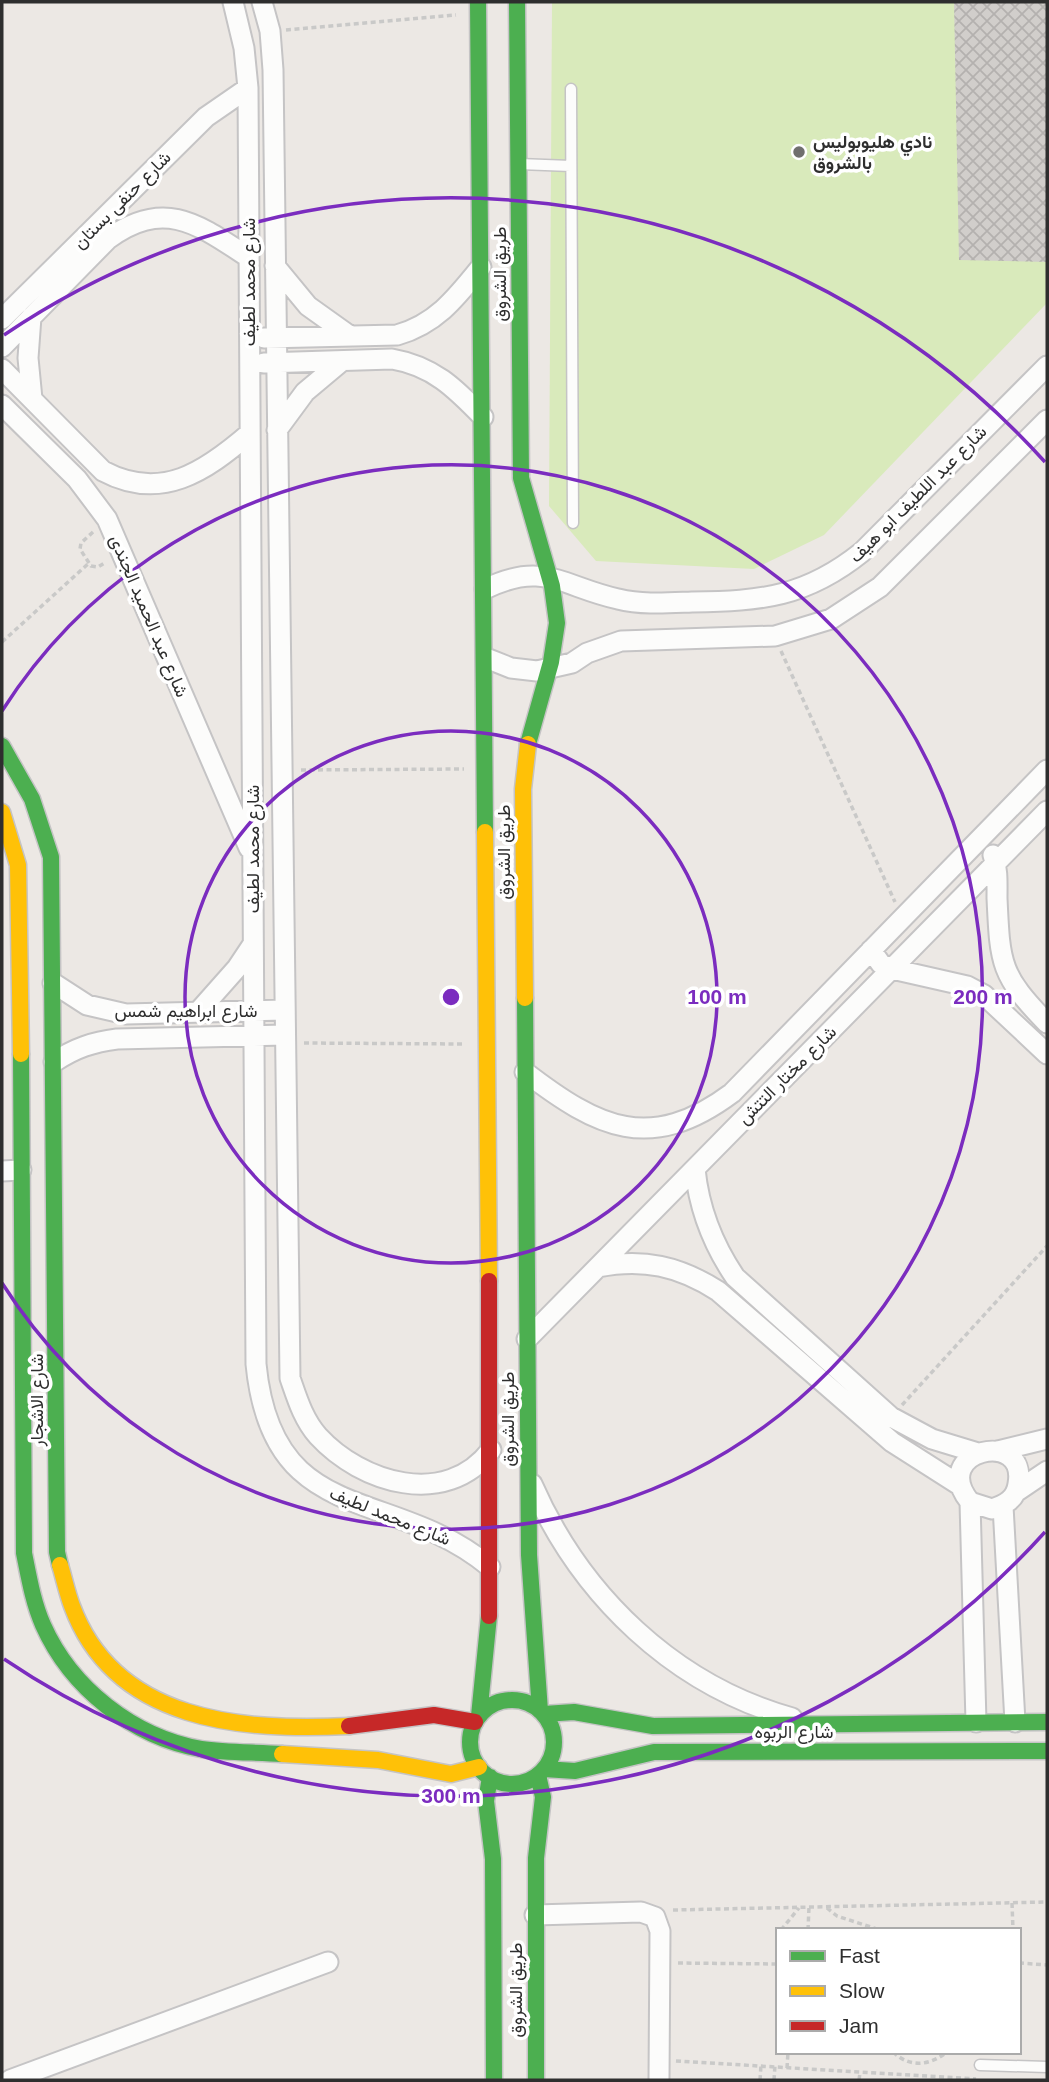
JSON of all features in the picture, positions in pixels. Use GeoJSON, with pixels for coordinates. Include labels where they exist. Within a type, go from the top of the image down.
{"type":"FeatureCollection","features":[{"type":"Feature","properties":{"kind":"street","name":"شارع محمد لطيف"},"geometry":{"type":"LineString","coordinates":[[233,2],[244,48],[248,88],[253,1011],[256,1364],[259,1398],[271,1430],[289,1459],[313,1484],[348,1501],[437,1532],[490,1567]]}},
{"type":"Feature","properties":{"kind":"street","name":"شارع محمد لطيف"},"geometry":{"type":"LineString","coordinates":[[262,2],[270,31],[275,266],[287,1348],[290,1378],[300,1408],[316,1434],[338,1456],[365,1472],[395,1482],[424,1485],[452,1479],[474,1467],[491,1450]]}},
{"type":"Feature","properties":{"kind":"street","name":"طريق الشروق"},"geometry":{"type":"LineString","coordinates":[[517,2],[521,478],[533,530],[551,577],[557,623],[551,670],[532,726],[525,761],[529,1555],[542,1712]]}},
{"type":"Feature","properties":{"kind":"street","name":"طريق الشروق"},"geometry":{"type":"LineString","coordinates":[[477,1719],[490,1567],[491,1450],[486,658],[478,8]]}},
{"type":"Feature","properties":{"kind":"street","name":"شارع حنفى بستان"},"geometry":{"type":"LineString","coordinates":[[2,319],[206,117],[248,88]]}},
{"type":"Feature","properties":{"kind":"street","name":"شارع حنفى بستان"},"geometry":{"type":"LineString","coordinates":[[2,347],[108,239],[125,226],[145,219],[167,217],[188,221],[248,257]]}},
{"type":"Feature","properties":{"kind":"street"},"geometry":{"type":"LineString","coordinates":[[275,266],[308,306],[350,336]]}},
{"type":"Feature","properties":{"kind":"street"},"geometry":{"type":"LineString","coordinates":[[249,338],[397,335],[417,329],[436,318],[481,267]]}},
{"type":"Feature","properties":{"kind":"street"},"geometry":{"type":"LineString","coordinates":[[2,302],[23,298]]}},
{"type":"Feature","properties":{"kind":"street"},"geometry":{"type":"LineString","coordinates":[[31,317],[28,358],[32,399]]}},
{"type":"Feature","properties":{"kind":"street"},"geometry":{"type":"LineString","coordinates":[[249,363],[393,359],[413,362],[450,383],[483,417]]}},
{"type":"Feature","properties":{"kind":"street"},"geometry":{"type":"LineString","coordinates":[[277,431],[305,392],[341,360]]}},
{"type":"Feature","properties":{"kind":"street","name":"شارع عبد اللطيف ابو هيف"},"geometry":{"type":"LineString","coordinates":[[485,589],[510,579],[551,577],[618,599],[643,603],[748,601],[798,591],[842,568],[862,552],[1047,366]]}},
{"type":"Feature","properties":{"kind":"street"},"geometry":{"type":"LineString","coordinates":[[2,369],[103,471],[122,481],[144,486],[166,484],[186,476],[230,450],[250,433]]}},
{"type":"Feature","properties":{"kind":"street","name":"شارع عبد الحميد الجندى"},"geometry":{"type":"LineString","coordinates":[[2,405],[11,423],[85,488],[107,519],[253,857]]}},
{"type":"Feature","properties":{"kind":"street"},"geometry":{"type":"LineString","coordinates":[[486,658],[511,668],[551,670],[572,663],[603,646],[621,641],[775,636],[831,619],[880,587],[1047,420]]}},
{"type":"Feature","properties":{"kind":"street","name":"شارع الاشجار"},"geometry":{"type":"LineString","coordinates":[[2,746],[29,787],[51,856],[57,1552],[62,1585],[74,1617],[91,1647],[114,1672],[140,1693],[192,1716],[237,1723],[331,1727],[453,1715],[477,1719]]}},
{"type":"Feature","properties":{"kind":"street","name":"شارع مختار التتش"},"geometry":{"type":"LineString","coordinates":[[525,1072],[589,1117],[618,1126],[649,1128],[679,1123],[707,1111],[746,1078],[1047,770]]}},
{"type":"Feature","properties":{"kind":"street","name":"شارع مختار التتش"},"geometry":{"type":"LineString","coordinates":[[527,1339],[1047,811]]}},
{"type":"Feature","properties":{"kind":"street","name":"شارع الاشجار"},"geometry":{"type":"LineString","coordinates":[[2,812],[18,865],[20,1071],[11,1171],[11,1207],[21,1308],[24,1553],[27,1581],[46,1634],[60,1659],[98,1701],[146,1732],[201,1749],[368,1759],[451,1774],[484,1772]]}},
{"type":"Feature","properties":{"kind":"street"},"geometry":{"type":"LineString","coordinates":[[977,842],[986,847],[996,863],[1000,954],[1006,974],[1016,991],[1047,1023]]}},
{"type":"Feature","properties":{"kind":"street"},"geometry":{"type":"LineString","coordinates":[[198,1012],[237,968],[253,944]]}},
{"type":"Feature","properties":{"kind":"street"},"geometry":{"type":"LineString","coordinates":[[871,950],[881,964],[892,969],[967,986],[984,995],[1047,1054]]}},
{"type":"Feature","properties":{"kind":"street","name":"شارع ابراهيم شمس"},"geometry":{"type":"LineString","coordinates":[[53,983],[69,996],[106,1011],[284,1010]]}},
{"type":"Feature","properties":{"kind":"street","name":"شارع ابراهيم شمس"},"geometry":{"type":"LineString","coordinates":[[54,1062],[73,1049],[95,1042],[254,1036],[284,1039]]}},
{"type":"Feature","properties":{"kind":"street"},"geometry":{"type":"LineString","coordinates":[[6,1102],[20,1071]]}},
{"type":"Feature","properties":{"kind":"street"},"geometry":{"type":"LineString","coordinates":[[746,1078],[764,1098]]}},
{"type":"Feature","properties":{"kind":"street"},"geometry":{"type":"LineString","coordinates":[[695,1169],[707,1226],[735,1278],[891,1417],[932,1439],[978,1452],[998,1451],[1047,1439]]}},
{"type":"Feature","properties":{"kind":"street"},"geometry":{"type":"LineString","coordinates":[[597,1267],[622,1262],[648,1263],[673,1268],[697,1278],[719,1292],[892,1442],[966,1494],[980,1507],[1010,1499],[1047,1471]]}},
{"type":"Feature","properties":{"kind":"street"},"geometry":{"type":"LineString","coordinates":[[6,1282],[21,1308]]}},
{"type":"Feature","properties":{"kind":"street"},"geometry":{"type":"LineString","coordinates":[[22,1396],[56,1396]]}},
{"type":"Feature","properties":{"kind":"street"},"geometry":{"type":"LineString","coordinates":[[998,1451],[1007,1456],[1018,1472],[1010,1499],[1015,1722]]}},
{"type":"Feature","properties":{"kind":"street"},"geometry":{"type":"LineString","coordinates":[[976,1722],[963,1466],[978,1452]]}},
{"type":"Feature","properties":{"kind":"street"},"geometry":{"type":"LineString","coordinates":[[528,1475],[563,1545],[603,1598],[640,1635],[704,1681],[776,1713],[814,1724]]}},
{"type":"Feature","properties":{"kind":"street"},"geometry":{"type":"LineString","coordinates":[[509,1700],[520,1701],[542,1712],[550,1724],[554,1747],[541,1772],[514,1783],[484,1772],[470,1745],[477,1719],[498,1702],[509,1700]]}},
{"type":"Feature","properties":{"kind":"street","name":"شارع الربوه"},"geometry":{"type":"LineString","coordinates":[[542,1712],[574,1713],[653,1726],[1047,1722]]}},
{"type":"Feature","properties":{"kind":"street"},"geometry":{"type":"LineString","coordinates":[[653,1726],[654,1752]]}},
{"type":"Feature","properties":{"kind":"street","name":"شارع الربوه"},"geometry":{"type":"LineString","coordinates":[[541,1772],[575,1771],[654,1752],[1047,1751]]}},
{"type":"Feature","properties":{"kind":"street","name":"طريق الشروق"},"geometry":{"type":"LineString","coordinates":[[484,1772],[493,1859],[494,2080]]}},
{"type":"Feature","properties":{"kind":"street","name":"طريق الشروق"},"geometry":{"type":"LineString","coordinates":[[536,2080],[535,1915],[541,1772]]}},
{"type":"Feature","properties":{"kind":"street"},"geometry":{"type":"LineString","coordinates":[[535,1915],[641,1912],[655,1917],[660,1931],[659,2070]]}},
{"type":"Feature","properties":{"kind":"street"},"geometry":{"type":"LineString","coordinates":[[10,2080],[328,1962]]}},
{"type":"Feature","properties":{"kind":"lane"},"geometry":{"type":"LineString","coordinates":[[571,89],[573,523]]}},
{"type":"Feature","properties":{"kind":"lane"},"geometry":{"type":"LineString","coordinates":[[519,164],[571,166]]}},
{"type":"Feature","properties":{"kind":"lane"},"geometry":{"type":"LineString","coordinates":[[980,2065],[1047,2067]]}},
{"type":"Feature","properties":{"kind":"path"},"geometry":{"type":"LineString","coordinates":[[270,31],[478,8]]}},
{"type":"Feature","properties":{"kind":"path"},"geometry":{"type":"LineString","coordinates":[[107,519],[81,543],[80,549],[89,563],[98,567],[122,551]]}},
{"type":"Feature","properties":{"kind":"path"},"geometry":{"type":"LineString","coordinates":[[2,642],[89,563]]}},
{"type":"Feature","properties":{"kind":"path"},"geometry":{"type":"LineString","coordinates":[[775,636],[902,918]]}},
{"type":"Feature","properties":{"kind":"path"},"geometry":{"type":"LineString","coordinates":[[281,770],[486,769]]}},
{"type":"Feature","properties":{"kind":"path"},"geometry":{"type":"LineString","coordinates":[[284,1039],[488,1044]]}},
{"type":"Feature","properties":{"kind":"path"},"geometry":{"type":"LineString","coordinates":[[891,1417],[1047,1246]]}},
{"type":"Feature","properties":{"kind":"path"},"geometry":{"type":"LineString","coordinates":[[655,1917],[666,1910],[1047,1902]]}},
{"type":"Feature","properties":{"kind":"path"},"geometry":{"type":"LineString","coordinates":[[1012,1903],[1013,1928]]}},
{"type":"Feature","properties":{"kind":"path"},"geometry":{"type":"LineString","coordinates":[[808,1928],[809,1907]]}},
{"type":"Feature","properties":{"kind":"path"},"geometry":{"type":"LineString","coordinates":[[825,1907],[836,1916],[874,1928]]}},
{"type":"Feature","properties":{"kind":"path"},"geometry":{"type":"LineString","coordinates":[[783,1928],[799,1908]]}},
{"type":"Feature","properties":{"kind":"path"},"geometry":{"type":"LineString","coordinates":[[660,1962],[776,1964]]}},
{"type":"Feature","properties":{"kind":"path"},"geometry":{"type":"LineString","coordinates":[[1021,1963],[1047,1965]]}},
{"type":"Feature","properties":{"kind":"path"},"geometry":{"type":"LineString","coordinates":[[787,2068],[788,2054]]}},
{"type":"Feature","properties":{"kind":"path"},"geometry":{"type":"LineString","coordinates":[[896,2054],[906,2062],[921,2065],[935,2061],[944,2054]]}},
{"type":"Feature","properties":{"kind":"path"},"geometry":{"type":"LineString","coordinates":[[760,2080],[761,2065]]}},
{"type":"Feature","properties":{"kind":"path"},"geometry":{"type":"LineString","coordinates":[[659,2070],[775,2065],[872,2074],[980,2079]]}},
{"type":"Feature","properties":{"kind":"path"},"geometry":{"type":"LineString","coordinates":[[774,2080],[775,2065]]}},
{"type":"Feature","properties":{"kind":"path"},"geometry":{"type":"LineString","coordinates":[[859,2080],[860,2073]]}},
{"type":"Feature","properties":{"kind":"path"},"geometry":{"type":"LineString","coordinates":[[871,2080],[872,2074]]}},
{"type":"Feature","properties":{"kind":"green space","name":"نادي هليوبوليس بالشروق"},"geometry":{"type":"Polygon","coordinates":[[[552,2],[1047,2],[1047,303],[824,535],[754,569],[596,561],[549,506],[552,2]]]}},
{"type":"Feature","properties":{"kind":"building"},"geometry":{"type":"Polygon","coordinates":[[[954,2],[1047,2],[1047,262],[959,260],[954,2]]]}},
{"type":"Feature","properties":{"kind":"traffic: fast"},"geometry":{"type":"LineString","coordinates":[[478,2],[485,832]]}},
{"type":"Feature","properties":{"kind":"traffic: fast"},"geometry":{"type":"LineString","coordinates":[[517,2],[521,478],[552,586],[557,623],[551,662],[528,744]]}},
{"type":"Feature","properties":{"kind":"traffic: fast"},"geometry":{"type":"LineString","coordinates":[[2,746],[32,799],[51,857],[57,1552],[60,1565]]}},
{"type":"Feature","properties":{"kind":"traffic: fast"},"geometry":{"type":"LineString","coordinates":[[525,998],[529,1555],[540,1711]]}},
{"type":"Feature","properties":{"kind":"traffic: fast"},"geometry":{"type":"LineString","coordinates":[[21,1054],[24,1553],[43,1625],[55,1648],[87,1689],[129,1721],[176,1743],[201,1749],[282,1754]]}},
{"type":"Feature","properties":{"kind":"traffic: fast"},"geometry":{"type":"LineString","coordinates":[[479,1716],[489,1616]]}},
{"type":"Feature","properties":{"kind":"traffic: fast"},"geometry":{"type":"LineString","coordinates":[[512,1700],[535,1707],[547,1719],[554,1742],[547,1765],[535,1777],[512,1784],[489,1777],[477,1765],[470,1742],[477,1719],[489,1707],[512,1700]]}},
{"type":"Feature","properties":{"kind":"traffic: fast"},"geometry":{"type":"LineString","coordinates":[[544,1714],[574,1712],[653,1726],[1047,1722]]}},
{"type":"Feature","properties":{"kind":"traffic: fast"},"geometry":{"type":"LineString","coordinates":[[544,1769],[575,1771],[654,1752],[1047,1751]]}},
{"type":"Feature","properties":{"kind":"traffic: fast"},"geometry":{"type":"LineString","coordinates":[[536,2080],[536,1858],[543,1797],[538,1775]]}},
{"type":"Feature","properties":{"kind":"traffic: fast"},"geometry":{"type":"LineString","coordinates":[[490,1777],[486,1801],[493,1859],[494,2080]]}},
{"type":"Feature","properties":{"kind":"traffic: slow"},"geometry":{"type":"LineString","coordinates":[[525,998],[523,789],[528,744]]}},
{"type":"Feature","properties":{"kind":"traffic: slow"},"geometry":{"type":"LineString","coordinates":[[2,812],[18,865],[21,1054]]}},
{"type":"Feature","properties":{"kind":"traffic: slow"},"geometry":{"type":"LineString","coordinates":[[485,832],[489,1281]]}},
{"type":"Feature","properties":{"kind":"traffic: slow"},"geometry":{"type":"LineString","coordinates":[[60,1565],[72,1606],[92,1645],[119,1675],[151,1697],[187,1712],[226,1721],[267,1726],[349,1726]]}},
{"type":"Feature","properties":{"kind":"traffic: slow"},"geometry":{"type":"LineString","coordinates":[[282,1754],[378,1760],[451,1774],[479,1767]]}},
{"type":"Feature","properties":{"kind":"traffic: jam"},"geometry":{"type":"LineString","coordinates":[[489,1281],[489,1616]]}},
{"type":"Feature","properties":{"kind":"traffic: jam"},"geometry":{"type":"LineString","coordinates":[[349,1726],[434,1715],[475,1722]]}},
{"type":"Feature","properties":{"kind":"place","name":"نادي هليوبوليس بالشروق"},"geometry":{"type":"Point","coordinates":[799,152]}}]}
